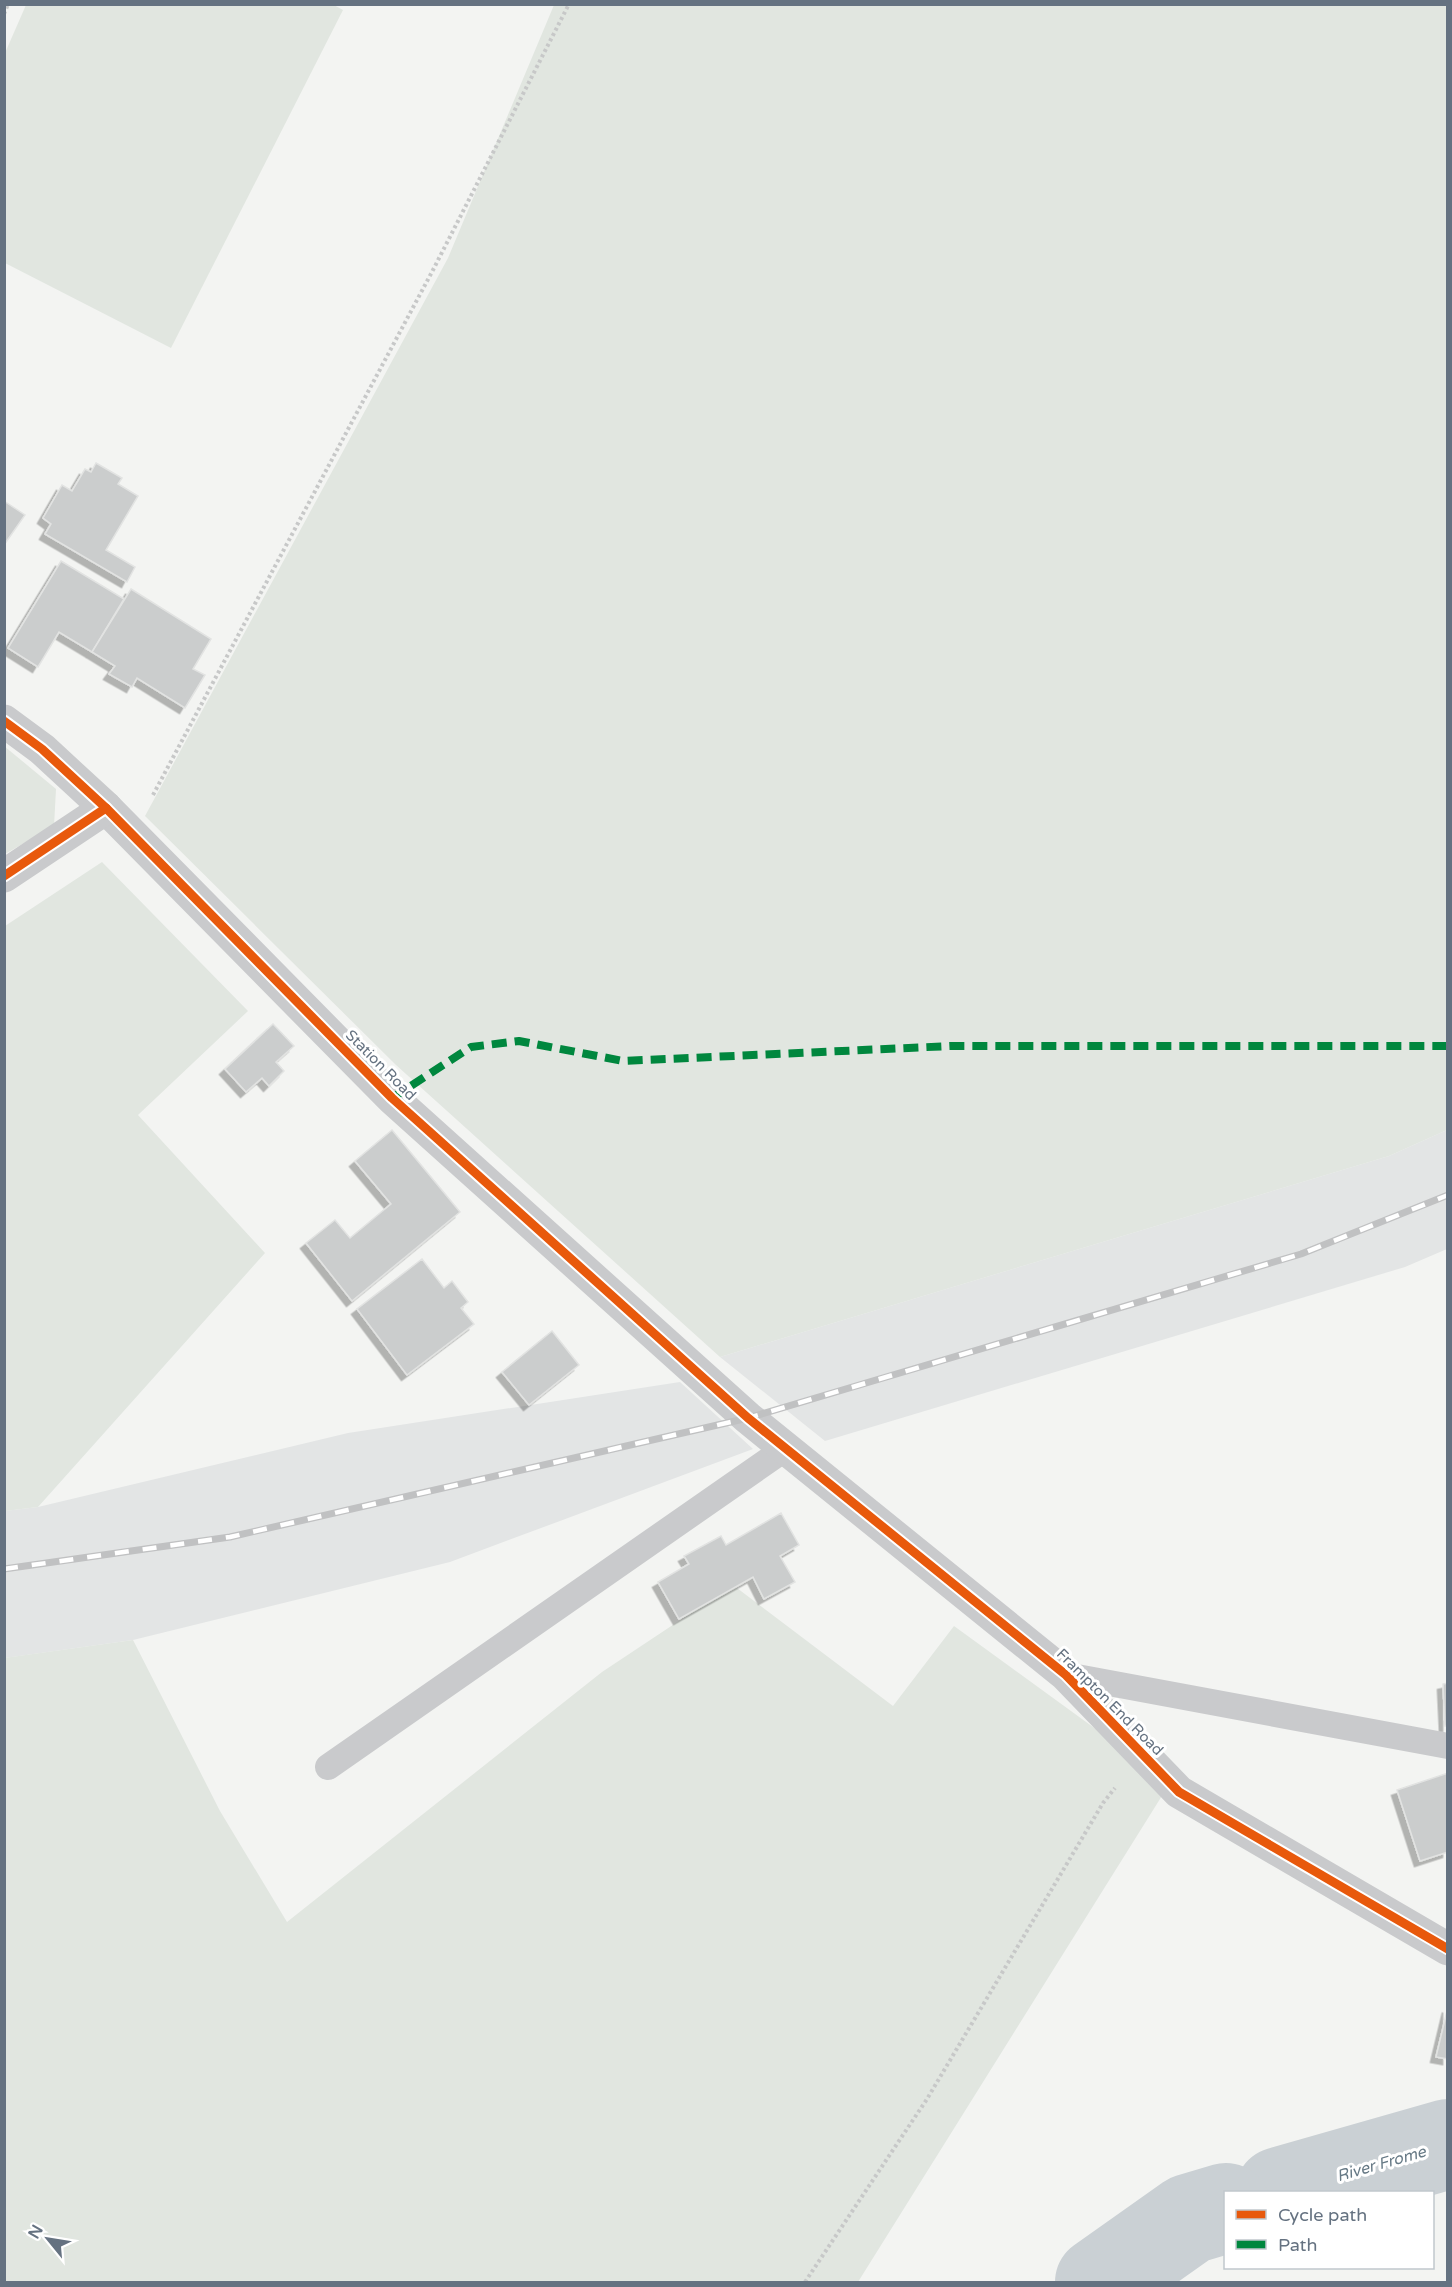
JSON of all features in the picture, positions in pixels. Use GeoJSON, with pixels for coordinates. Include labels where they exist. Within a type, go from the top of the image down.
{"type":"FeatureCollection","features":[{"type":"Feature","properties":{"kind":"street","name":"Station Road"},"geometry":{"type":"LineString","coordinates":[[4,721],[42,749],[106,808],[392,1098],[748,1418]]}},
{"type":"Feature","properties":{"kind":"street"},"geometry":{"type":"LineString","coordinates":[[4,876],[106,808]]}},
{"type":"Feature","properties":{"kind":"street","name":"Frampton End Road"},"geometry":{"type":"LineString","coordinates":[[748,1418],[1066,1675],[1179,1792],[1448,1949]]}},
{"type":"Feature","properties":{"kind":"lane"},"geometry":{"type":"LineString","coordinates":[[328,1767],[786,1449]]}},
{"type":"Feature","properties":{"kind":"lane"},"geometry":{"type":"LineString","coordinates":[[1066,1675],[1448,1746]]}},
{"type":"Feature","properties":{"kind":"path"},"geometry":{"type":"LineString","coordinates":[[4,14],[8,4]]}},
{"type":"Feature","properties":{"kind":"path"},"geometry":{"type":"LineString","coordinates":[[131,835],[433,270],[569,4]]}},
{"type":"Feature","properties":{"kind":"path"},"geometry":{"type":"LineString","coordinates":[[805,2283],[927,2099],[1103,1803],[1143,1754]]}},
{"type":"Feature","properties":{"kind":"shaded area"},"geometry":{"type":"Polygon","coordinates":[[[332,4],[343,10],[171,348],[5,263],[5,53],[26,5],[332,4]]]}},
{"type":"Feature","properties":{"kind":"shaded area"},"geometry":{"type":"Polygon","coordinates":[[[554,5],[1447,5],[1447,1130],[1389,1156],[720,1357],[396,1065],[145,816],[448,258],[554,5]]]}},
{"type":"Feature","properties":{"kind":"shaded area"},"geometry":{"type":"Polygon","coordinates":[[[4,746],[56,789],[54,826],[5,854],[4,746]]]}},
{"type":"Feature","properties":{"kind":"shaded area"},"geometry":{"type":"Polygon","coordinates":[[[102,862],[248,1011],[138,1115],[265,1253],[38,1507],[5,1511],[5,926],[102,862]]]}},
{"type":"Feature","properties":{"kind":"shaded area"},"geometry":{"type":"Polygon","coordinates":[[[1447,1130],[1447,1249],[1405,1267],[825,1441],[720,1357],[1389,1156],[1447,1130]]]}},
{"type":"Feature","properties":{"kind":"shaded area"},"geometry":{"type":"Polygon","coordinates":[[[680,1382],[753,1449],[450,1562],[133,1640],[5,1658],[4,1511],[38,1507],[348,1433],[680,1382]]]}},
{"type":"Feature","properties":{"kind":"shaded area"},"geometry":{"type":"Polygon","coordinates":[[[733,1585],[893,1706],[954,1626],[1170,1783],[858,2282],[5,2282],[4,1658],[133,1640],[220,1811],[287,1922],[602,1672],[733,1585]]]}},
{"type":"Feature","properties":{"kind":"building"},"geometry":{"type":"Polygon","coordinates":[[[96,463],[122,478],[118,484],[138,496],[106,550],[135,567],[127,582],[45,534],[51,524],[43,518],[62,485],[72,491],[85,469],[91,472],[96,463]]]}},
{"type":"Feature","properties":{"kind":"building"},"geometry":{"type":"Polygon","coordinates":[[[4,501],[25,515],[4,545],[4,501]]]}},
{"type":"Feature","properties":{"kind":"building"},"geometry":{"type":"Polygon","coordinates":[[[61,561],[124,599],[92,652],[59,632],[38,667],[8,648],[61,561]]]}},
{"type":"Feature","properties":{"kind":"building"},"geometry":{"type":"Polygon","coordinates":[[[131,589],[211,639],[193,669],[205,675],[185,708],[137,678],[132,687],[109,674],[115,666],[92,652],[131,589]]]}},
{"type":"Feature","properties":{"kind":"building"},"geometry":{"type":"Polygon","coordinates":[[[273,1024],[294,1046],[276,1062],[284,1071],[269,1086],[262,1078],[246,1092],[225,1069],[273,1024]]]}},
{"type":"Feature","properties":{"kind":"building"},"geometry":{"type":"Polygon","coordinates":[[[392,1130],[460,1212],[352,1301],[306,1243],[335,1220],[350,1238],[391,1204],[355,1161],[392,1130]]]}},
{"type":"Feature","properties":{"kind":"building"},"geometry":{"type":"Polygon","coordinates":[[[422,1259],[444,1288],[452,1281],[468,1302],[461,1308],[474,1324],[407,1375],[357,1309],[422,1259]]]}},
{"type":"Feature","properties":{"kind":"building"},"geometry":{"type":"Polygon","coordinates":[[[552,1331],[579,1365],[529,1405],[502,1372],[552,1331]]]}},
{"type":"Feature","properties":{"kind":"building"},"geometry":{"type":"Polygon","coordinates":[[[781,1513],[799,1545],[780,1556],[795,1582],[764,1599],[753,1577],[679,1619],[658,1582],[689,1564],[684,1556],[721,1536],[726,1545],[781,1513]]]}},
{"type":"Feature","properties":{"kind":"building"},"geometry":{"type":"Polygon","coordinates":[[[1448,1683],[1448,1726],[1445,1726],[1443,1684],[1448,1683]]]}},
{"type":"Feature","properties":{"kind":"building"},"geometry":{"type":"Polygon","coordinates":[[[1448,1773],[1448,1852],[1420,1861],[1397,1790],[1448,1773]]]}},
{"type":"Feature","properties":{"kind":"building"},"geometry":{"type":"Polygon","coordinates":[[[1448,2007],[1448,2059],[1436,2057],[1448,2007]]]}},
{"type":"Feature","properties":{"kind":"waterway","name":"River Frome"},"geometry":{"type":"LineString","coordinates":[[1284,2191],[1448,2144]]}},
{"type":"Feature","properties":{"kind":"waterway","name":"River Frome"},"geometry":{"type":"LineString","coordinates":[[1100,2282],[1189,2219],[1224,2209]]}},
{"type":"Feature","properties":{"kind":"railway"},"geometry":{"type":"LineString","coordinates":[[4,1569],[230,1537],[748,1418],[1301,1254],[1448,1195]]}},
{"type":"Feature","properties":{"kind":"marked path"},"geometry":{"type":"LineString","coordinates":[[392,1098],[471,1047],[519,1041],[623,1061],[951,1046],[1448,1046]]}},
{"type":"Feature","properties":{"kind":"cycle path"},"geometry":{"type":"LineString","coordinates":[[4,721],[42,749],[106,808],[392,1098],[748,1418],[1066,1675],[1179,1792],[1448,1949]]}},
{"type":"Feature","properties":{"kind":"cycle path"},"geometry":{"type":"LineString","coordinates":[[4,876],[106,808]]}}]}
